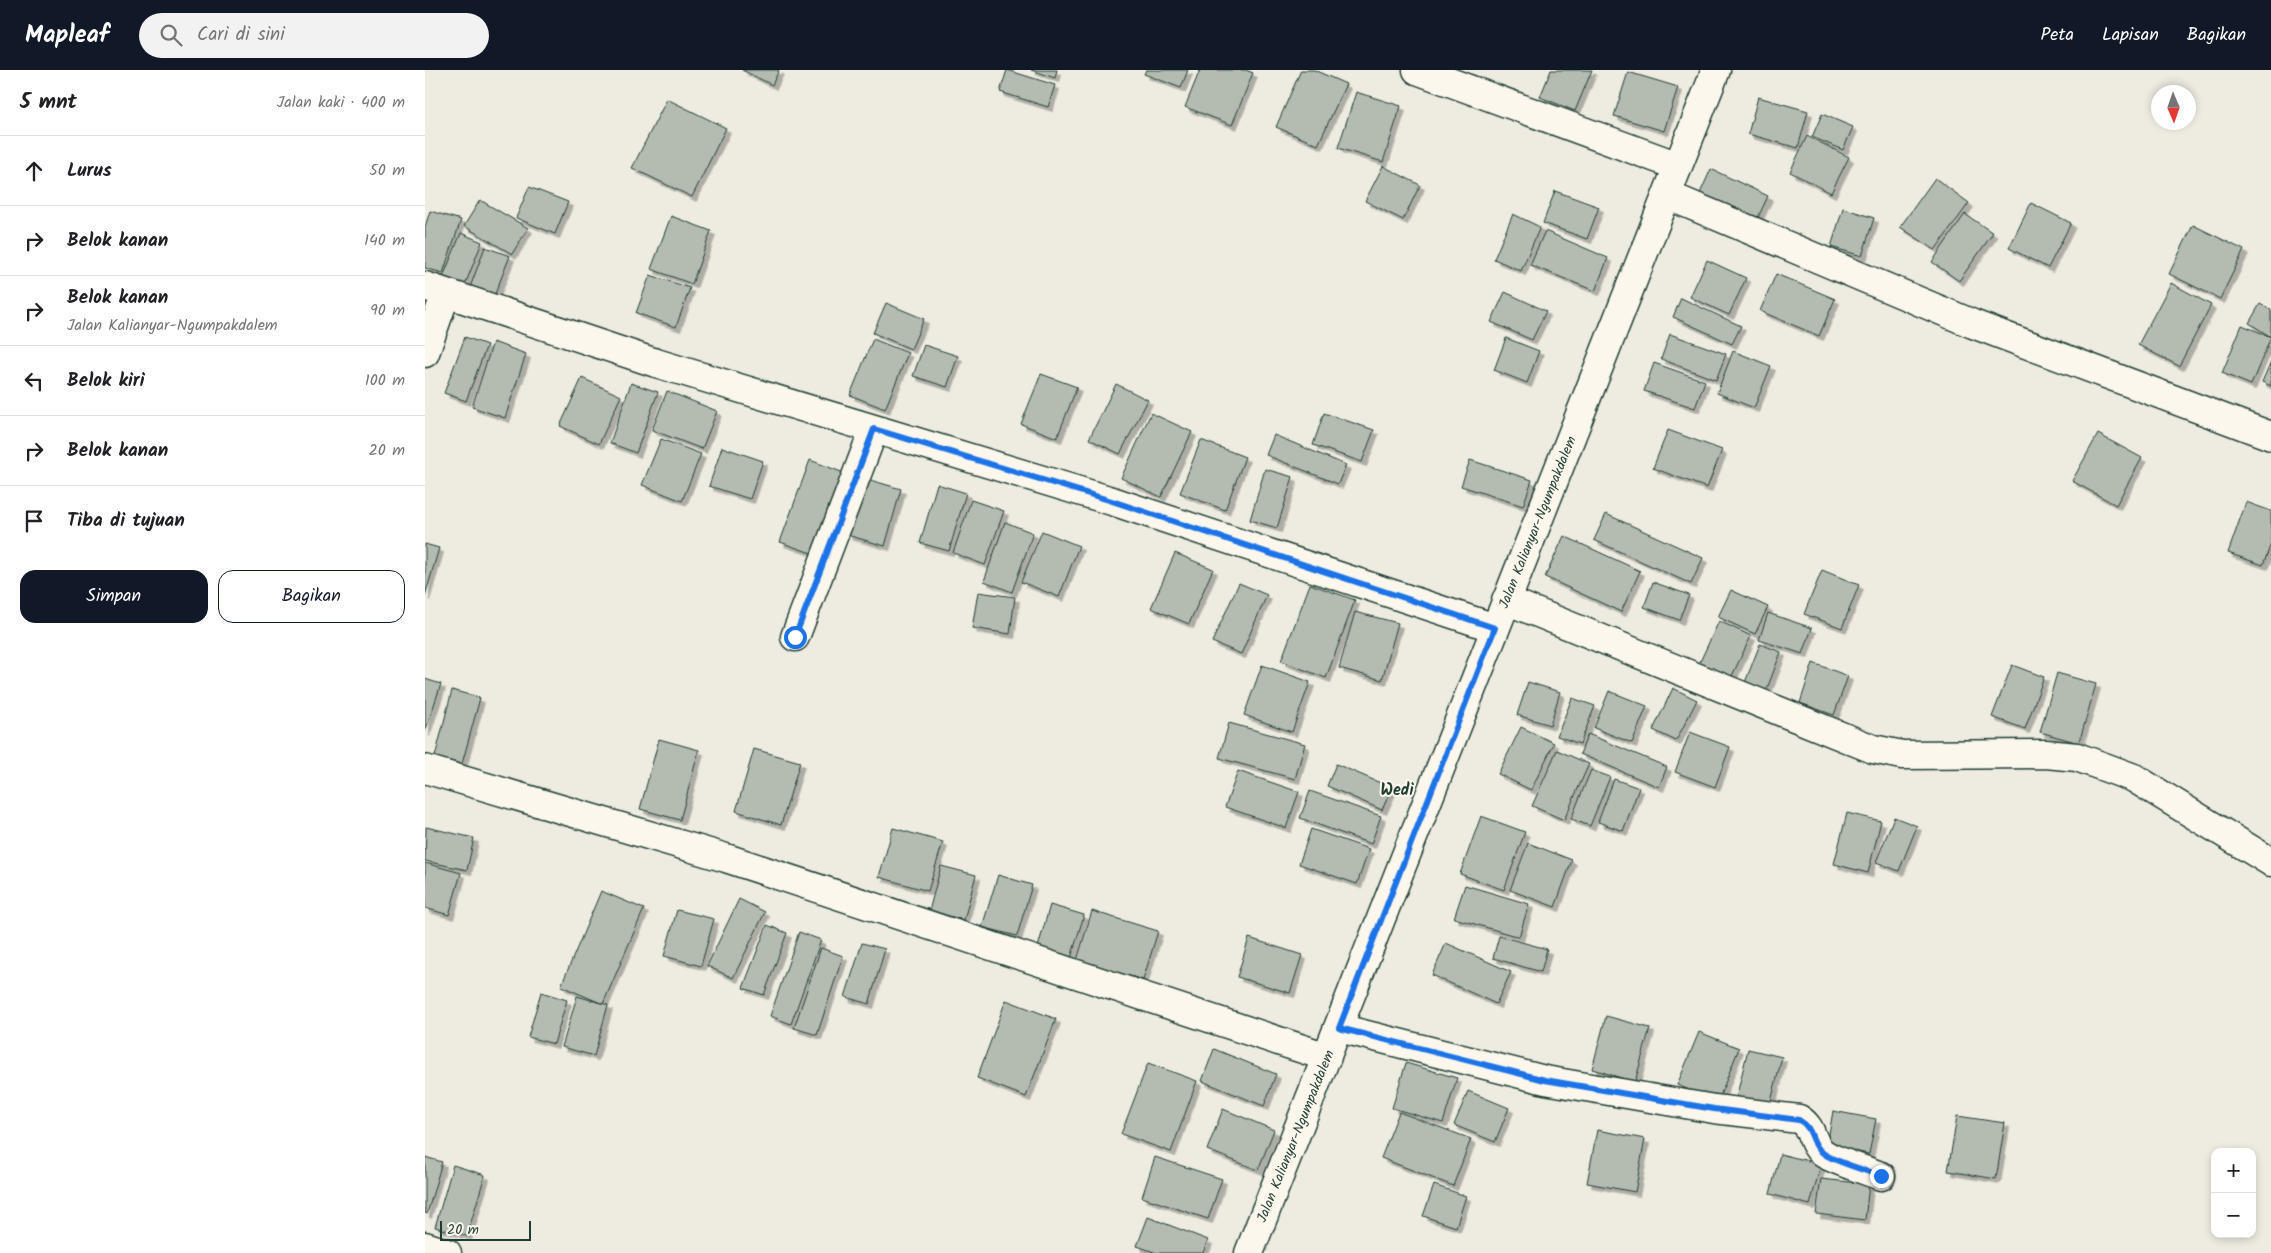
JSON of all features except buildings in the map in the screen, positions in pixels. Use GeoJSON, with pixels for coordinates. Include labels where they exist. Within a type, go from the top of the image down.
{"type":"FeatureCollection","features":[{"type":"Feature","properties":{"kind":"street"},"geometry":{"type":"LineString","coordinates":[[1417,70],[1679,166]]}},
{"type":"Feature","properties":{"kind":"street","name":"Jalan Kalianyar-Ngumpakdalem"},"geometry":{"type":"LineString","coordinates":[[1249,1253],[1716,70]]}},
{"type":"Feature","properties":{"kind":"street"},"geometry":{"type":"LineString","coordinates":[[1667,194],[1973,324],[2271,436]]}},
{"type":"Feature","properties":{"kind":"street"},"geometry":{"type":"LineString","coordinates":[[425,354],[436,289],[656,363],[1112,501],[1495,628]]}},
{"type":"Feature","properties":{"kind":"street"},"geometry":{"type":"LineString","coordinates":[[795,637],[874,429]]}},
{"type":"Feature","properties":{"kind":"street"},"geometry":{"type":"LineString","coordinates":[[1506,600],[1873,749],[1902,755],[2046,754],[2077,757],[2108,767],[2134,778],[2271,862]]}},
{"type":"Feature","properties":{"kind":"street"},"geometry":{"type":"LineString","coordinates":[[425,769],[726,858],[1327,1057]]}},
{"type":"Feature","properties":{"kind":"street"},"geometry":{"type":"LineString","coordinates":[[1339,1028],[1545,1080],[1714,1109],[1799,1120],[1808,1125],[1815,1144],[1823,1154],[1881,1176]]}},
{"type":"Feature","properties":{"kind":"street"},"geometry":{"type":"LineString","coordinates":[[425,1246],[447,1253]]}},
{"type":"Feature","properties":{"kind":"district","name":"Wedi"},"geometry":{"type":"Point","coordinates":[1397,789]}},
{"type":"Feature","properties":{"kind":"route"},"geometry":{"type":"LineString","coordinates":[[795,637],[874,429],[1112,501],[1495,628],[1339,1028],[1545,1080],[1714,1109],[1799,1120],[1808,1125],[1815,1144],[1823,1154],[1881,1176]]}}]}
